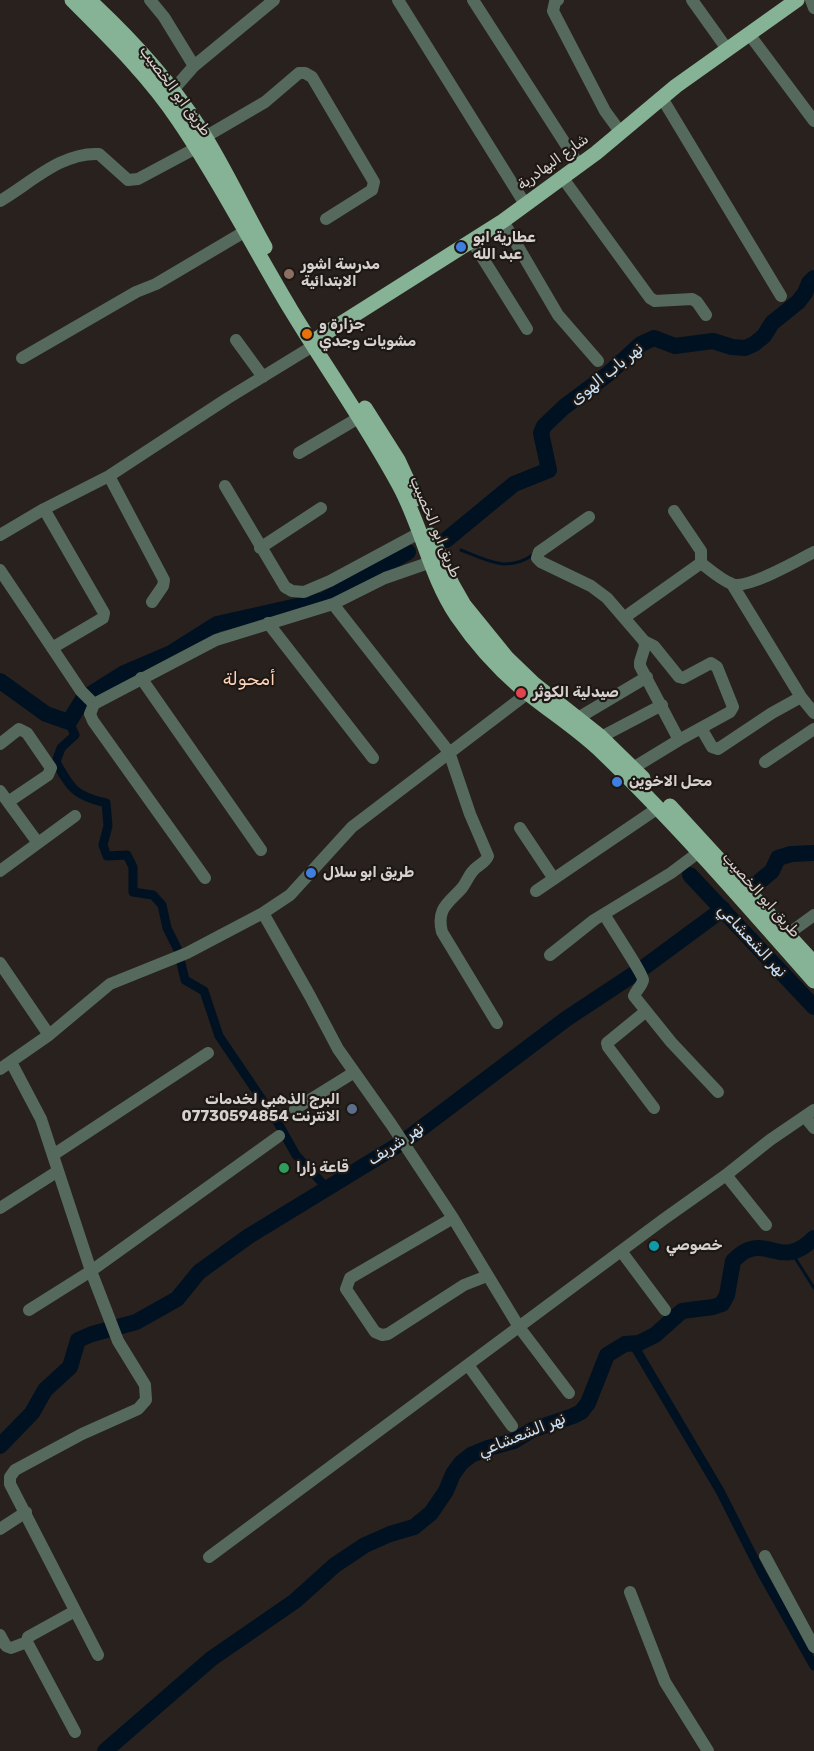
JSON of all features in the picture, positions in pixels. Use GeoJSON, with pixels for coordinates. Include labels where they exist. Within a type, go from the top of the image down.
{"type":"FeatureCollection","features":[{"type":"Feature","properties":{"kind":"main road","name":"طريق ابو الخصيب"},"geometry":{"type":"LineString","coordinates":[[72,0],[111,38],[179,120],[201,142]]}},
{"type":"Feature","properties":{"kind":"main road","name":"طريق ابو الخصيب"},"geometry":{"type":"LineString","coordinates":[[89,0],[126,36],[173,90],[201,142],[254,228],[315,342],[398,460],[458,595],[494,652],[502,670],[592,743],[658,808],[814,981]]}},
{"type":"Feature","properties":{"kind":"main road","name":"شارع البهادرية"},"geometry":{"type":"LineString","coordinates":[[315,342],[503,220],[621,133],[662,98],[727,49],[797,0]]}},
{"type":"Feature","properties":{"kind":"main road","name":"طريق ابو الخصيب"},"geometry":{"type":"LineString","coordinates":[[212,160],[244,232],[315,342],[400,487],[421,532],[439,585],[457,617],[494,652],[602,737],[814,963]]}},
{"type":"Feature","properties":{"kind":"street"},"geometry":{"type":"LineString","coordinates":[[150,0],[164,17],[194,66]]}},
{"type":"Feature","properties":{"kind":"street"},"geometry":{"type":"LineString","coordinates":[[222,42],[263,0]]}},
{"type":"Feature","properties":{"kind":"street"},"geometry":{"type":"LineString","coordinates":[[173,90],[194,66],[274,0]]}},
{"type":"Feature","properties":{"kind":"street"},"geometry":{"type":"LineString","coordinates":[[398,0],[525,204]]}},
{"type":"Feature","properties":{"kind":"street"},"geometry":{"type":"LineString","coordinates":[[473,0],[579,165]]}},
{"type":"Feature","properties":{"kind":"street"},"geometry":{"type":"LineString","coordinates":[[692,0],[727,49]]}},
{"type":"Feature","properties":{"kind":"street"},"geometry":{"type":"LineString","coordinates":[[811,0],[814,9]]}},
{"type":"Feature","properties":{"kind":"street"},"geometry":{"type":"LineString","coordinates":[[553,4],[605,111],[621,133]]}},
{"type":"Feature","properties":{"kind":"street"},"geometry":{"type":"LineString","coordinates":[[749,34],[814,121]]}},
{"type":"Feature","properties":{"kind":"street"},"geometry":{"type":"LineString","coordinates":[[0,201],[27,185],[50,167],[81,155],[99,154],[128,180],[138,179],[266,102],[299,74],[305,73],[312,77],[374,182],[372,190],[326,219]]}},
{"type":"Feature","properties":{"kind":"street"},"geometry":{"type":"LineString","coordinates":[[662,98],[781,296]]}},
{"type":"Feature","properties":{"kind":"street"},"geometry":{"type":"LineString","coordinates":[[562,177],[650,298],[655,301],[692,299],[706,315]]}},
{"type":"Feature","properties":{"kind":"street"},"geometry":{"type":"LineString","coordinates":[[503,220],[558,315],[598,361]]}},
{"type":"Feature","properties":{"kind":"street"},"geometry":{"type":"LineString","coordinates":[[22,358],[244,232]]}},
{"type":"Feature","properties":{"kind":"street"},"geometry":{"type":"LineString","coordinates":[[472,241],[527,329]]}},
{"type":"Feature","properties":{"kind":"street"},"geometry":{"type":"LineString","coordinates":[[236,340],[263,377]]}},
{"type":"Feature","properties":{"kind":"street"},"geometry":{"type":"LineString","coordinates":[[0,535],[44,509],[110,476],[315,342]]}},
{"type":"Feature","properties":{"kind":"street"},"geometry":{"type":"LineString","coordinates":[[299,453],[360,417]]}},
{"type":"Feature","properties":{"kind":"street"},"geometry":{"type":"LineString","coordinates":[[110,476],[164,580],[163,586],[152,602]]}},
{"type":"Feature","properties":{"kind":"street"},"geometry":{"type":"LineString","coordinates":[[225,486],[260,548],[285,587],[292,591],[304,592],[330,581],[421,532]]}},
{"type":"Feature","properties":{"kind":"street"},"geometry":{"type":"LineString","coordinates":[[260,548],[321,508]]}},
{"type":"Feature","properties":{"kind":"street"},"geometry":{"type":"LineString","coordinates":[[44,509],[104,613],[103,618],[52,648]]}},
{"type":"Feature","properties":{"kind":"street"},"geometry":{"type":"LineString","coordinates":[[674,511],[701,551],[701,563]]}},
{"type":"Feature","properties":{"kind":"street"},"geometry":{"type":"LineString","coordinates":[[589,517],[539,552],[537,558],[599,590],[644,641],[654,646],[679,676],[683,678],[711,663],[717,667],[733,707],[730,712],[633,768]]}},
{"type":"Feature","properties":{"kind":"street"},"geometry":{"type":"LineString","coordinates":[[732,584],[741,585],[774,573],[814,552]]}},
{"type":"Feature","properties":{"kind":"street"},"geometry":{"type":"LineString","coordinates":[[88,698],[141,678],[216,640],[333,604],[385,578],[431,562]]}},
{"type":"Feature","properties":{"kind":"street"},"geometry":{"type":"LineString","coordinates":[[701,563],[732,584],[801,697],[814,713]]}},
{"type":"Feature","properties":{"kind":"street"},"geometry":{"type":"LineString","coordinates":[[624,617],[701,563]]}},
{"type":"Feature","properties":{"kind":"street"},"geometry":{"type":"LineString","coordinates":[[0,570],[88,698],[93,721],[205,878]]}},
{"type":"Feature","properties":{"kind":"street"},"geometry":{"type":"LineString","coordinates":[[333,604],[449,752],[470,814],[488,856],[472,871],[463,887],[446,902],[439,922],[442,932],[497,1023]]}},
{"type":"Feature","properties":{"kind":"street"},"geometry":{"type":"LineString","coordinates":[[268,623],[373,758]]}},
{"type":"Feature","properties":{"kind":"street"},"geometry":{"type":"LineString","coordinates":[[644,641],[645,646],[640,662],[679,740]]}},
{"type":"Feature","properties":{"kind":"street"},"geometry":{"type":"LineString","coordinates":[[578,718],[647,677]]}},
{"type":"Feature","properties":{"kind":"street"},"geometry":{"type":"LineString","coordinates":[[141,678],[261,850]]}},
{"type":"Feature","properties":{"kind":"street"},"geometry":{"type":"LineString","coordinates":[[98,1655],[10,1484],[10,1477],[15,1470],[82,1434],[138,1409],[146,1400],[144,1385],[118,1341],[91,1271],[41,1119],[5,1066],[49,1035],[110,984],[187,953],[263,913],[290,895],[352,827],[528,693]]}},
{"type":"Feature","properties":{"kind":"street"},"geometry":{"type":"LineString","coordinates":[[701,728],[712,747],[718,749],[772,712],[801,697]]}},
{"type":"Feature","properties":{"kind":"street"},"geometry":{"type":"LineString","coordinates":[[602,737],[662,705]]}},
{"type":"Feature","properties":{"kind":"street"},"geometry":{"type":"LineString","coordinates":[[0,744],[19,729],[27,733],[51,768],[48,775],[4,797],[38,843]]}},
{"type":"Feature","properties":{"kind":"street"},"geometry":{"type":"LineString","coordinates":[[765,762],[814,729]]}},
{"type":"Feature","properties":{"kind":"street"},"geometry":{"type":"LineString","coordinates":[[536,891],[658,808]]}},
{"type":"Feature","properties":{"kind":"street"},"geometry":{"type":"LineString","coordinates":[[0,871],[75,816]]}},
{"type":"Feature","properties":{"kind":"street"},"geometry":{"type":"LineString","coordinates":[[520,828],[554,879]]}},
{"type":"Feature","properties":{"kind":"street"},"geometry":{"type":"LineString","coordinates":[[550,955],[604,914],[671,873],[699,852]]}},
{"type":"Feature","properties":{"kind":"street"},"geometry":{"type":"LineString","coordinates":[[263,913],[338,1050],[391,1124],[453,1218],[519,1327],[569,1393]]}},
{"type":"Feature","properties":{"kind":"street"},"geometry":{"type":"LineString","coordinates":[[604,914],[625,951],[642,973],[642,983],[634,996],[645,1012],[718,1092]]}},
{"type":"Feature","properties":{"kind":"street"},"geometry":{"type":"LineString","coordinates":[[788,934],[814,915]]}},
{"type":"Feature","properties":{"kind":"street"},"geometry":{"type":"LineString","coordinates":[[0,963],[49,1035]]}},
{"type":"Feature","properties":{"kind":"street"},"geometry":{"type":"LineString","coordinates":[[645,1012],[607,1042],[608,1047],[654,1108]]}},
{"type":"Feature","properties":{"kind":"street"},"geometry":{"type":"LineString","coordinates":[[53,1155],[208,1053]]}},
{"type":"Feature","properties":{"kind":"street"},"geometry":{"type":"LineString","coordinates":[[295,1109],[353,1073]]}},
{"type":"Feature","properties":{"kind":"street"},"geometry":{"type":"LineString","coordinates":[[209,1557],[621,1251],[726,1176],[770,1140],[810,1114],[814,1128]]}},
{"type":"Feature","properties":{"kind":"street"},"geometry":{"type":"LineString","coordinates":[[29,1310],[91,1271],[279,1136]]}},
{"type":"Feature","properties":{"kind":"street"},"geometry":{"type":"LineString","coordinates":[[0,1208],[58,1171]]}},
{"type":"Feature","properties":{"kind":"street"},"geometry":{"type":"LineString","coordinates":[[726,1176],[766,1225]]}},
{"type":"Feature","properties":{"kind":"street"},"geometry":{"type":"LineString","coordinates":[[453,1218],[350,1278],[346,1289],[375,1332],[382,1335],[388,1334],[464,1285],[487,1276]]}},
{"type":"Feature","properties":{"kind":"street"},"geometry":{"type":"LineString","coordinates":[[621,1251],[665,1310]]}},
{"type":"Feature","properties":{"kind":"street"},"geometry":{"type":"LineString","coordinates":[[468,1365],[512,1426]]}},
{"type":"Feature","properties":{"kind":"street"},"geometry":{"type":"LineString","coordinates":[[0,1529],[26,1512]]}},
{"type":"Feature","properties":{"kind":"street"},"geometry":{"type":"LineString","coordinates":[[765,1556],[814,1647]]}},
{"type":"Feature","properties":{"kind":"street"},"geometry":{"type":"LineString","coordinates":[[630,1592],[665,1682],[708,1751]]}},
{"type":"Feature","properties":{"kind":"street"},"geometry":{"type":"LineString","coordinates":[[75,1611],[28,1637],[27,1642],[75,1732]]}},
{"type":"Feature","properties":{"kind":"street"},"geometry":{"type":"LineString","coordinates":[[0,1635],[6,1646],[11,1648],[27,1642]]}},
{"type":"Feature","properties":{"kind":"waterway","name":"نهر باب الهوى"},"geometry":{"type":"LineString","coordinates":[[446,540],[514,484],[549,470],[541,433],[544,426],[641,344],[654,338],[675,346],[713,341],[732,347],[745,348],[764,336],[772,323],[798,302],[814,278]]}},
{"type":"Feature","properties":{"kind":"waterway"},"geometry":{"type":"LineString","coordinates":[[461,550],[489,561],[507,564],[525,560],[534,554]]}},
{"type":"Feature","properties":{"kind":"waterway"},"geometry":{"type":"LineString","coordinates":[[0,681],[46,714],[69,722],[83,699],[124,673],[171,653],[217,624],[324,600],[408,552]]}},
{"type":"Feature","properties":{"kind":"waterway"},"geometry":{"type":"LineString","coordinates":[[69,722],[75,735],[61,748],[56,762],[75,790],[87,797],[106,803],[108,826],[103,845],[107,856],[127,855],[133,867],[133,892],[153,895],[162,905],[167,928],[177,948]]}},
{"type":"Feature","properties":{"kind":"waterway"},"geometry":{"type":"LineString","coordinates":[[760,881],[772,871],[778,858],[791,854],[814,853]]}},
{"type":"Feature","properties":{"kind":"waterway","name":"نهر الشعشاعي"},"geometry":{"type":"LineString","coordinates":[[690,875],[814,1007]]}},
{"type":"Feature","properties":{"kind":"waterway","name":"نهر شريف"},"geometry":{"type":"LineString","coordinates":[[0,1446],[32,1413],[45,1390],[70,1367],[78,1340],[136,1322],[177,1299],[199,1272],[249,1236],[403,1142],[566,1019],[643,968],[723,909]]}},
{"type":"Feature","properties":{"kind":"waterway"},"geometry":{"type":"LineString","coordinates":[[181,963],[185,980],[204,991],[219,1036],[278,1123],[296,1155],[326,1187]]}},
{"type":"Feature","properties":{"kind":"waterway","name":"نهر الشعشاعي"},"geometry":{"type":"LineString","coordinates":[[105,1751],[211,1659],[295,1601],[335,1565],[365,1545],[414,1527],[431,1513],[446,1491],[453,1474],[471,1455],[514,1441],[532,1430],[581,1412],[588,1403],[607,1355],[625,1344],[639,1343],[655,1335],[682,1311],[722,1304],[727,1295],[733,1261],[742,1253],[757,1248],[787,1253],[804,1247],[814,1238]]}},
{"type":"Feature","properties":{"kind":"waterway"},"geometry":{"type":"LineString","coordinates":[[792,1253],[814,1288]]}},
{"type":"Feature","properties":{"kind":"waterway"},"geometry":{"type":"LineString","coordinates":[[633,1344],[720,1491],[761,1572],[814,1666]]}},
{"type":"Feature","properties":{"kind":"place","name":"عطارية ابو عبد الله"},"geometry":{"type":"Point","coordinates":[461,247]}},
{"type":"Feature","properties":{"kind":"place","name":"مدرسة اشور الابتدائية"},"geometry":{"type":"Point","coordinates":[289,274]}},
{"type":"Feature","properties":{"kind":"place","name":"جزارة و مشويات وجدي"},"geometry":{"type":"Point","coordinates":[307,334]}},
{"type":"Feature","properties":{"kind":"place","name":"صيدلية الكوثر"},"geometry":{"type":"Point","coordinates":[521,693]}},
{"type":"Feature","properties":{"kind":"place","name":"محل الاخوين"},"geometry":{"type":"Point","coordinates":[617,782]}},
{"type":"Feature","properties":{"kind":"place","name":"طريق ابو سلال"},"geometry":{"type":"Point","coordinates":[311,873]}},
{"type":"Feature","properties":{"kind":"place","name":"البرج الذهبي لخدمات الانترنت 07730594854"},"geometry":{"type":"Point","coordinates":[352,1109]}},
{"type":"Feature","properties":{"kind":"place","name":"قاعة زارا"},"geometry":{"type":"Point","coordinates":[284,1168]}},
{"type":"Feature","properties":{"kind":"place","name":"خصوصي"},"geometry":{"type":"Point","coordinates":[654,1246]}},
{"type":"Feature","properties":{"kind":"district","name":"أمحولة"},"geometry":{"type":"Point","coordinates":[249,680]}}]}
